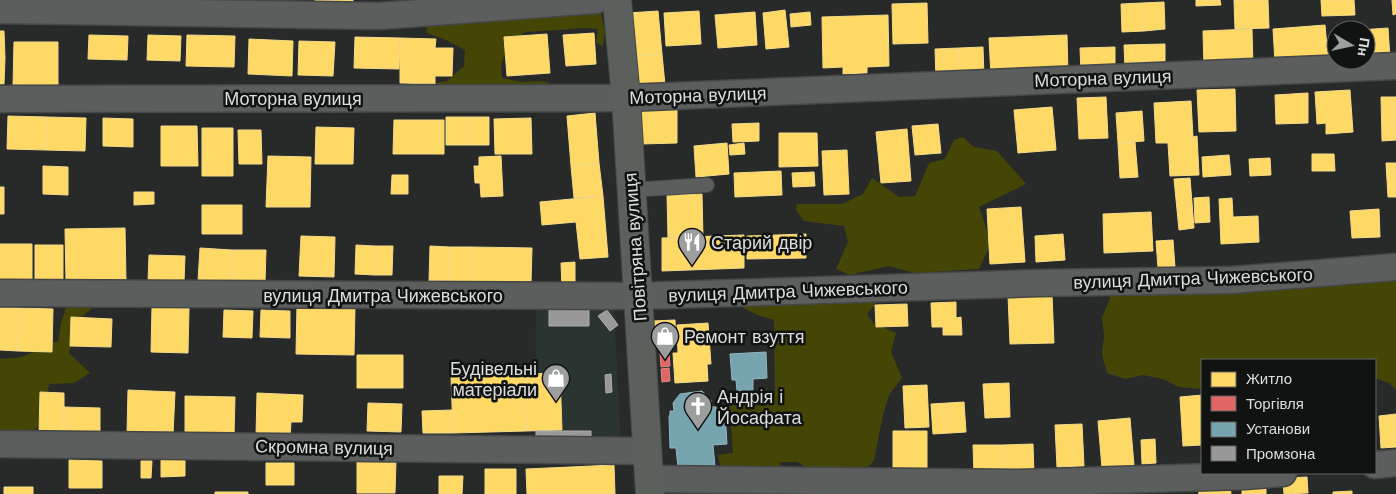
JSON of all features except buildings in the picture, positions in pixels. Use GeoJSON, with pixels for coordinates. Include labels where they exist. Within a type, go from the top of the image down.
{"type":"FeatureCollection","features":[{"type":"Feature","properties":{"kind":"street"},"geometry":{"type":"LineString","coordinates":[[0,10],[379,16],[596,0]]}},
{"type":"Feature","properties":{"kind":"street","name":"Повітряна вулиця"},"geometry":{"type":"LineString","coordinates":[[617,0],[626,98],[649,486]]}},
{"type":"Feature","properties":{"kind":"street","name":"Моторна вулиця"},"geometry":{"type":"LineString","coordinates":[[0,99],[626,98],[1396,66]]}},
{"type":"Feature","properties":{"kind":"street","name":"вулиця Дмитра Чижевського"},"geometry":{"type":"LineString","coordinates":[[0,293],[638,296],[1019,284],[1232,280],[1396,267]]}},
{"type":"Feature","properties":{"kind":"street","name":"Скромна вулиця"},"geometry":{"type":"LineString","coordinates":[[0,444],[647,451]]}},
{"type":"Feature","properties":{"kind":"street"},"geometry":{"type":"LineString","coordinates":[[1376,465],[1396,463]]}},
{"type":"Feature","properties":{"kind":"street"},"geometry":{"type":"LineString","coordinates":[[649,486],[1019,483],[1267,474]]}},
{"type":"Feature","properties":{"kind":"lane"},"geometry":{"type":"LineString","coordinates":[[631,190],[707,185]]}},
{"type":"Feature","properties":{"kind":"shaded area"},"geometry":{"type":"Polygon","coordinates":[[[589,7],[601,14],[605,32],[603,47],[596,42],[598,29],[583,28],[525,32],[508,46],[501,65],[502,78],[522,82],[544,81],[562,90],[404,91],[408,83],[422,85],[447,81],[464,66],[465,50],[427,33],[425,20],[526,19],[557,16],[589,7]]]}},
{"type":"Feature","properties":{"kind":"shaded area"},"geometry":{"type":"Polygon","coordinates":[[[963,137],[974,147],[997,151],[1026,184],[979,207],[991,243],[979,269],[914,273],[889,266],[850,275],[836,269],[848,242],[844,226],[804,221],[796,210],[797,204],[842,204],[863,194],[872,178],[899,197],[915,196],[929,163],[945,159],[954,140],[963,137]]]}},
{"type":"Feature","properties":{"kind":"shaded area"},"geometry":{"type":"Polygon","coordinates":[[[1396,265],[1396,390],[1389,383],[1376,378],[1376,359],[1201,359],[1201,389],[1179,387],[1163,379],[1143,375],[1125,379],[1107,373],[1102,354],[1104,336],[1102,317],[1110,298],[1107,283],[1396,265]]]}},
{"type":"Feature","properties":{"kind":"shaded area"},"geometry":{"type":"Polygon","coordinates":[[[888,289],[867,314],[873,323],[896,333],[891,352],[902,378],[889,395],[874,460],[860,478],[811,470],[798,462],[780,462],[781,468],[721,472],[718,455],[733,453],[729,395],[775,393],[774,320],[757,315],[742,307],[777,293],[888,289]]]}},
{"type":"Feature","properties":{"kind":"shaded area"},"geometry":{"type":"Polygon","coordinates":[[[68,301],[95,304],[73,324],[74,338],[69,353],[90,373],[74,383],[49,384],[46,402],[46,421],[26,436],[0,439],[0,359],[25,356],[45,342],[58,342],[61,323],[68,301]]]}},
{"type":"Feature","properties":{"kind":"shaded area"},"geometry":{"type":"Polygon","coordinates":[[[614,307],[621,447],[535,449],[536,308],[614,307]]]}},
{"type":"Feature","properties":{"kind":"place","name":"Старий двір"},"geometry":{"type":"Point","coordinates":[692,266]}},
{"type":"Feature","properties":{"kind":"place","name":"Ремонт взуття"},"geometry":{"type":"Point","coordinates":[665,360]}},
{"type":"Feature","properties":{"kind":"place","name":"Будівельні матеріали"},"geometry":{"type":"Point","coordinates":[556,402]}},
{"type":"Feature","properties":{"kind":"place","name":"Андрія і Йосафата"},"geometry":{"type":"Point","coordinates":[698,430]}}]}
